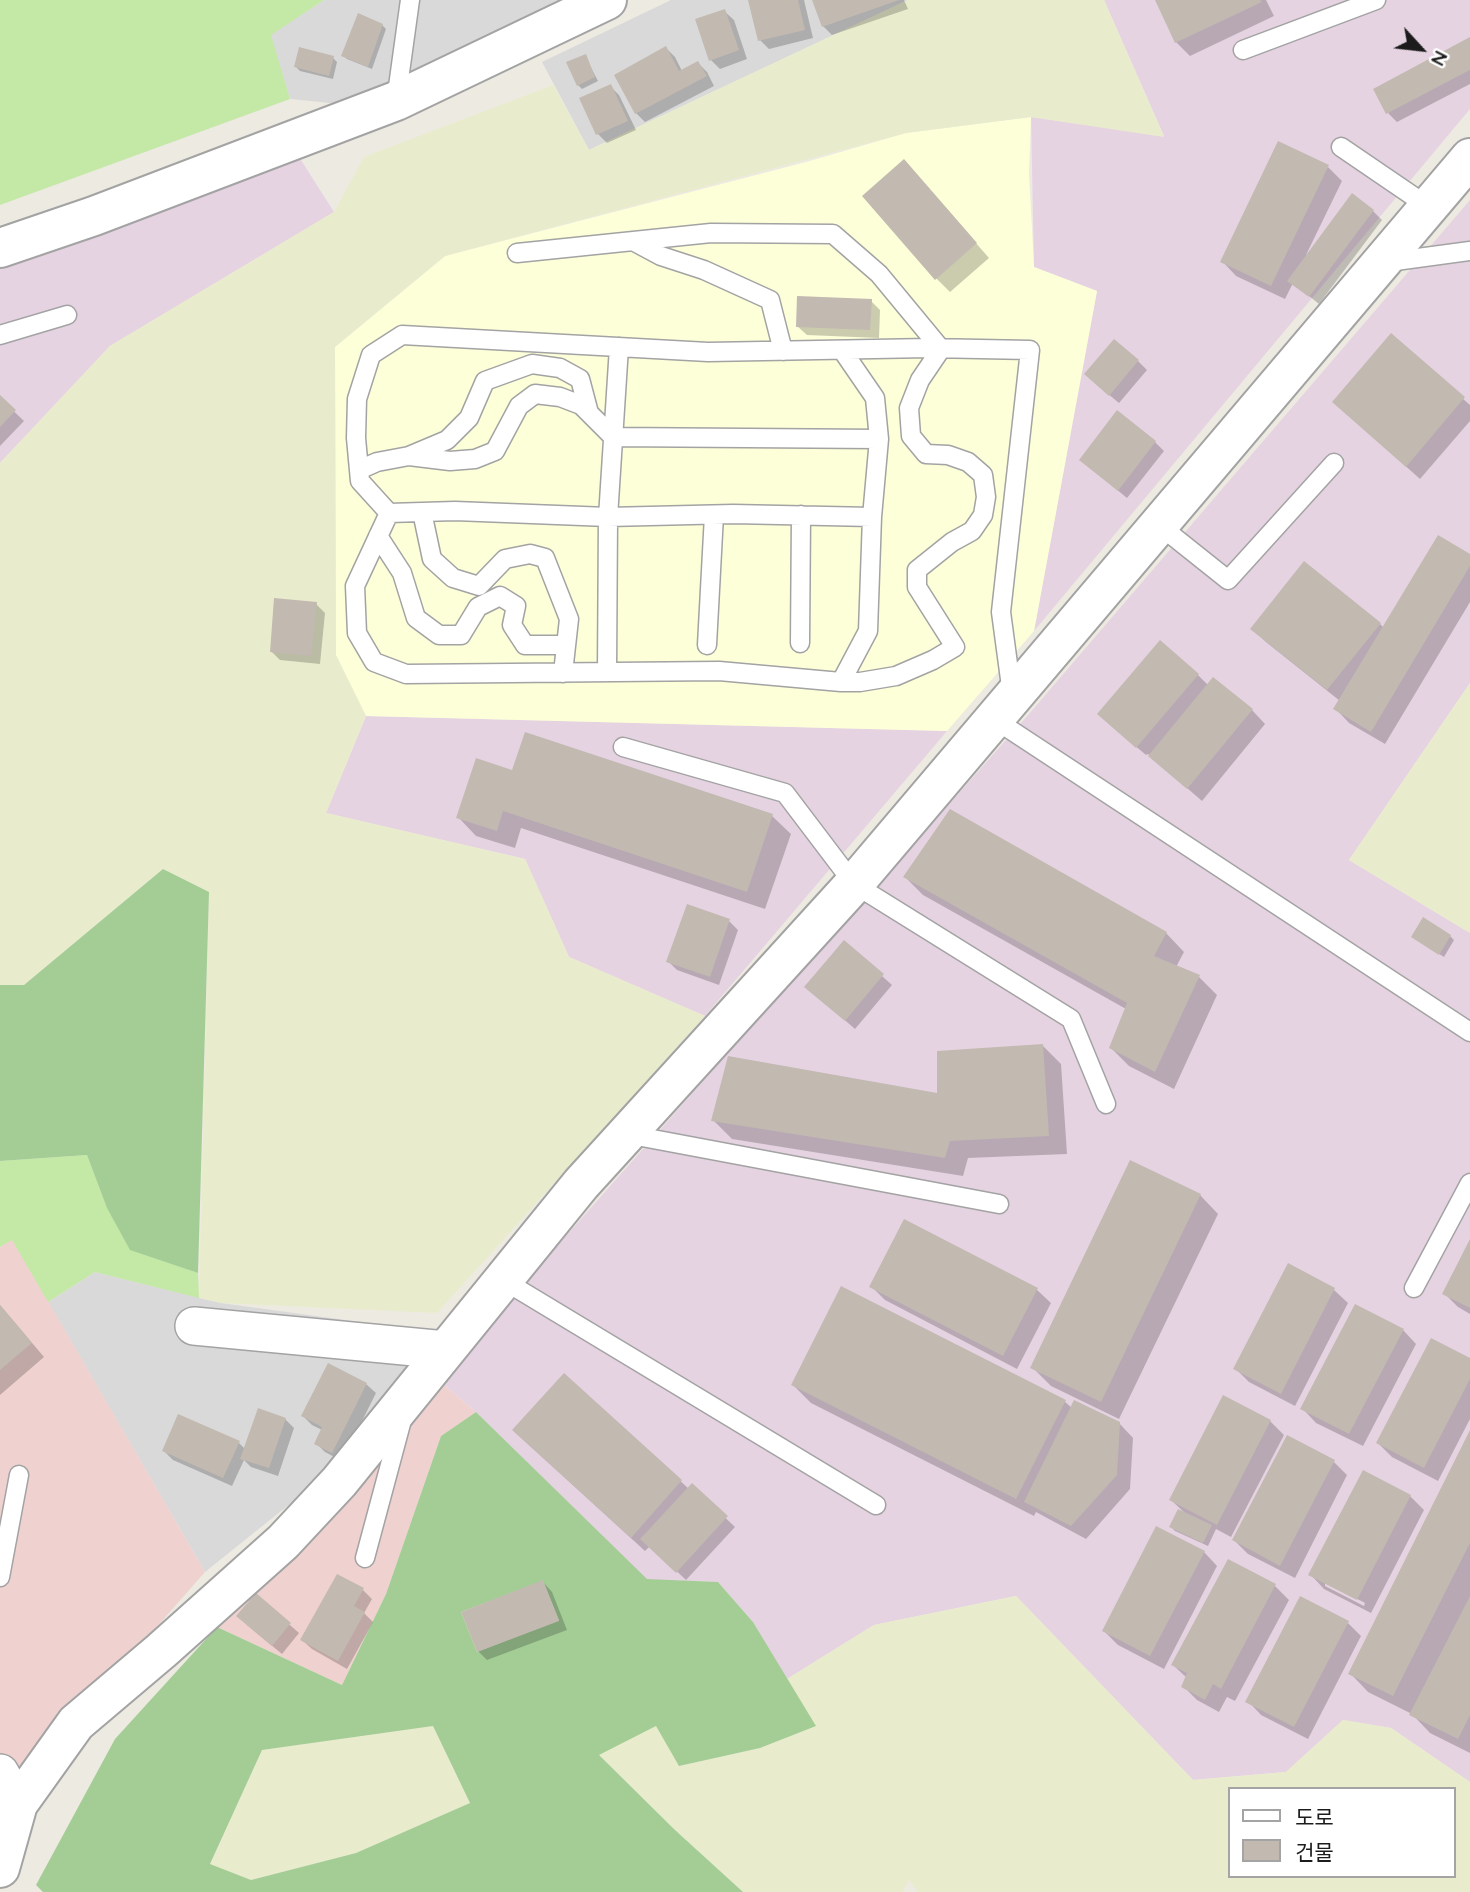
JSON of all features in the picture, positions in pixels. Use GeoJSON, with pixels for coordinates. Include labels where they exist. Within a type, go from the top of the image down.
{"type":"FeatureCollection","features":[{"type":"Feature","properties":{"kind":"street"},"geometry":{"type":"LineString","coordinates":[[0,248],[94,216],[396,101],[607,0]]}},
{"type":"Feature","properties":{"kind":"street"},"geometry":{"type":"LineString","coordinates":[[0,1868],[9,1788],[76,1723],[162,1651],[283,1542],[339,1482],[581,1184],[854,884],[1470,158]]}},
{"type":"Feature","properties":{"kind":"street"},"geometry":{"type":"LineString","coordinates":[[194,1326],[446,1350]]}},
{"type":"Feature","properties":{"kind":"lane"},"geometry":{"type":"LineString","coordinates":[[396,101],[410,0]]}},
{"type":"Feature","properties":{"kind":"lane"},"geometry":{"type":"LineString","coordinates":[[1243,50],[1376,0]]}},
{"type":"Feature","properties":{"kind":"lane"},"geometry":{"type":"LineString","coordinates":[[1341,148],[1429,207]]}},
{"type":"Feature","properties":{"kind":"lane"},"geometry":{"type":"LineString","coordinates":[[517,253],[711,233],[833,234],[879,275],[941,349]]}},
{"type":"Feature","properties":{"kind":"lane"},"geometry":{"type":"LineString","coordinates":[[633,241],[660,256],[704,270],[770,300],[783,351]]}},
{"type":"Feature","properties":{"kind":"lane"},"geometry":{"type":"LineString","coordinates":[[1381,263],[1470,251]]}},
{"type":"Feature","properties":{"kind":"lane"},"geometry":{"type":"LineString","coordinates":[[0,335],[67,315]]}},
{"type":"Feature","properties":{"kind":"lane"},"geometry":{"type":"LineString","coordinates":[[872,517],[608,517],[389,513],[360,481],[356,438],[357,399],[371,355],[402,335],[708,352],[1030,350],[1001,611],[1004,708],[1470,1032]]}},
{"type":"Feature","properties":{"kind":"lane"},"geometry":{"type":"LineString","coordinates":[[607,673],[608,517],[619,347]]}},
{"type":"Feature","properties":{"kind":"lane"},"geometry":{"type":"LineString","coordinates":[[389,513],[355,586],[357,633],[374,662],[406,674],[719,671],[841,682],[896,676],[955,647],[917,587],[917,570],[952,542],[972,531],[983,514],[986,497],[983,475],[968,463],[948,456],[926,454],[911,436],[909,408],[920,380],[941,349]]}},
{"type":"Feature","properties":{"kind":"lane"},"geometry":{"type":"LineString","coordinates":[[841,682],[868,631],[872,517],[879,439],[875,398],[842,350]]}},
{"type":"Feature","properties":{"kind":"lane"},"geometry":{"type":"LineString","coordinates":[[359,470],[377,461],[409,456],[447,440],[469,418],[485,381],[532,364],[559,368],[580,379],[589,413]]}},
{"type":"Feature","properties":{"kind":"lane"},"geometry":{"type":"LineString","coordinates":[[409,456],[450,461],[475,459],[495,451],[519,406],[535,394],[560,397],[581,405],[613,437],[879,439]]}},
{"type":"Feature","properties":{"kind":"lane"},"geometry":{"type":"LineString","coordinates":[[1159,525],[1228,580],[1334,463]]}},
{"type":"Feature","properties":{"kind":"lane"},"geometry":{"type":"LineString","coordinates":[[422,512],[432,559],[453,578],[479,586],[505,559],[530,554],[545,558],[569,619],[563,673]]}},
{"type":"Feature","properties":{"kind":"lane"},"geometry":{"type":"LineString","coordinates":[[707,645],[714,515]]}},
{"type":"Feature","properties":{"kind":"lane"},"geometry":{"type":"LineString","coordinates":[[800,642],[801,515]]}},
{"type":"Feature","properties":{"kind":"lane"},"geometry":{"type":"LineString","coordinates":[[378,536],[402,573],[416,618],[439,635],[461,635],[478,607],[500,596],[516,606],[512,625],[525,645],[566,645]]}},
{"type":"Feature","properties":{"kind":"lane"},"geometry":{"type":"LineString","coordinates":[[624,747],[785,793],[854,884],[1071,1019],[1106,1104]]}},
{"type":"Feature","properties":{"kind":"lane"},"geometry":{"type":"LineString","coordinates":[[626,1134],[999,1204]]}},
{"type":"Feature","properties":{"kind":"lane"},"geometry":{"type":"LineString","coordinates":[[1414,1287],[1470,1183]]}},
{"type":"Feature","properties":{"kind":"lane"},"geometry":{"type":"LineString","coordinates":[[503,1280],[876,1505]]}},
{"type":"Feature","properties":{"kind":"lane"},"geometry":{"type":"LineString","coordinates":[[365,1558],[408,1396]]}},
{"type":"Feature","properties":{"kind":"lane"},"geometry":{"type":"LineString","coordinates":[[0,1577],[19,1475]]}},
{"type":"Feature","properties":{"kind":"shaded area"},"geometry":{"type":"Polygon","coordinates":[[[324,0],[562,0],[424,70],[340,104],[290,99],[270,35],[324,0]]]}},
{"type":"Feature","properties":{"kind":"shaded area"},"geometry":{"type":"Polygon","coordinates":[[[671,0],[908,0],[589,150],[542,62],[671,0]]]}},
{"type":"Feature","properties":{"kind":"shaded area"},"geometry":{"type":"Polygon","coordinates":[[[908,0],[1104,0],[1164,137],[1031,117],[906,133],[445,256],[335,347],[336,655],[366,716],[326,813],[525,859],[569,957],[705,1016],[437,1313],[221,1303],[199,1298],[209,892],[163,869],[24,985],[0,985],[0,463],[110,346],[334,212],[364,157],[553,85],[589,150],[908,0]]]}},
{"type":"Feature","properties":{"kind":"shaded area"},"geometry":{"type":"Polygon","coordinates":[[[1104,0],[1470,0],[1470,109],[1034,631],[1097,291],[1034,267],[1031,117],[1164,136],[1104,0]]]}},
{"type":"Feature","properties":{"kind":"shaded area"},"geometry":{"type":"Polygon","coordinates":[[[1031,117],[1029,173],[1034,267],[1097,291],[1034,631],[947,731],[366,716],[336,656],[335,347],[445,256],[806,162],[906,133],[1031,117]]]}},
{"type":"Feature","properties":{"kind":"shaded area"},"geometry":{"type":"Polygon","coordinates":[[[299,157],[334,212],[110,346],[0,463],[0,264],[299,157]]]}},
{"type":"Feature","properties":{"kind":"shaded area"},"geometry":{"type":"Polygon","coordinates":[[[1470,200],[1470,683],[1349,860],[1470,933],[1470,1782],[1391,1728],[1343,1720],[1286,1772],[1193,1780],[1016,1596],[874,1625],[787,1679],[753,1622],[718,1582],[647,1580],[476,1412],[438,1380],[1029,714],[1470,200]]]}},
{"type":"Feature","properties":{"kind":"shaded area"},"geometry":{"type":"Polygon","coordinates":[[[1470,683],[1470,933],[1349,860],[1470,683]]]}},
{"type":"Feature","properties":{"kind":"shaded area"},"geometry":{"type":"Polygon","coordinates":[[[366,716],[947,731],[705,1016],[569,957],[525,859],[326,813],[366,716]]]}},
{"type":"Feature","properties":{"kind":"shaded area"},"geometry":{"type":"Polygon","coordinates":[[[12,1239],[205,1572],[0,1808],[0,1247],[12,1239]]]}},
{"type":"Feature","properties":{"kind":"shaded area"},"geometry":{"type":"Polygon","coordinates":[[[95,1272],[221,1303],[440,1333],[316,1483],[205,1572],[48,1302],[95,1272]]]}},
{"type":"Feature","properties":{"kind":"shaded area"},"geometry":{"type":"Polygon","coordinates":[[[438,1380],[476,1412],[441,1436],[386,1594],[342,1685],[217,1627],[438,1380]]]}},
{"type":"Feature","properties":{"kind":"shaded area"},"geometry":{"type":"Polygon","coordinates":[[[1016,1596],[1193,1780],[1286,1772],[1343,1720],[1391,1728],[1470,1782],[1470,1892],[918,1892],[909,1880],[902,1892],[743,1892],[599,1755],[656,1726],[680,1766],[760,1748],[815,1726],[787,1679],[874,1625],[1016,1596]]]}},
{"type":"Feature","properties":{"kind":"shaded area"},"geometry":{"type":"Polygon","coordinates":[[[433,1726],[470,1803],[356,1853],[251,1880],[210,1865],[262,1750],[433,1726]]]}},
{"type":"Feature","properties":{"kind":"green space"},"geometry":{"type":"Polygon","coordinates":[[[0,0],[324,0],[271,35],[290,99],[0,205],[0,0]]]}},
{"type":"Feature","properties":{"kind":"green space"},"geometry":{"type":"Polygon","coordinates":[[[163,869],[209,892],[198,1273],[130,1250],[107,1208],[87,1155],[0,1161],[0,985],[24,985],[163,869]]]}},
{"type":"Feature","properties":{"kind":"green space"},"geometry":{"type":"Polygon","coordinates":[[[87,1155],[107,1207],[130,1249],[198,1273],[199,1298],[95,1272],[48,1302],[12,1240],[0,1247],[0,1161],[87,1155]]]}},
{"type":"Feature","properties":{"kind":"green space"},"geometry":{"type":"Polygon","coordinates":[[[476,1412],[647,1579],[718,1582],[753,1622],[816,1726],[760,1748],[679,1766],[656,1726],[599,1755],[743,1892],[43,1892],[36,1885],[115,1739],[217,1627],[342,1685],[386,1594],[441,1436],[476,1412]],[[543,1581],[461,1612],[477,1652],[559,1620],[543,1581]],[[433,1726],[262,1750],[210,1864],[251,1880],[356,1853],[470,1803],[433,1726]]]}},
{"type":"Feature","properties":{"kind":"building"},"geometry":{"type":"Polygon","coordinates":[[[748,0],[798,0],[805,30],[758,41],[748,0]]]}},
{"type":"Feature","properties":{"kind":"building"},"geometry":{"type":"Polygon","coordinates":[[[812,0],[899,0],[822,27],[812,0]]]}},
{"type":"Feature","properties":{"kind":"building"},"geometry":{"type":"Polygon","coordinates":[[[1155,0],[1260,0],[1262,2],[1175,43],[1155,0]]]}},
{"type":"Feature","properties":{"kind":"building"},"geometry":{"type":"Polygon","coordinates":[[[725,9],[739,50],[709,61],[695,19],[725,9]]]}},
{"type":"Feature","properties":{"kind":"building"},"geometry":{"type":"Polygon","coordinates":[[[358,13],[383,24],[368,67],[341,56],[358,13]]]}},
{"type":"Feature","properties":{"kind":"building"},"geometry":{"type":"Polygon","coordinates":[[[1470,37],[1470,70],[1386,114],[1373,89],[1470,37]]]}},
{"type":"Feature","properties":{"kind":"building"},"geometry":{"type":"Polygon","coordinates":[[[666,46],[679,71],[698,61],[707,76],[635,114],[614,75],[666,46]]]}},
{"type":"Feature","properties":{"kind":"building"},"geometry":{"type":"Polygon","coordinates":[[[299,47],[334,56],[329,76],[294,67],[299,47]]]}},
{"type":"Feature","properties":{"kind":"building"},"geometry":{"type":"Polygon","coordinates":[[[586,54],[595,77],[577,86],[566,62],[586,54]]]}},
{"type":"Feature","properties":{"kind":"building"},"geometry":{"type":"Polygon","coordinates":[[[611,84],[628,121],[596,135],[579,98],[611,84]]]}},
{"type":"Feature","properties":{"kind":"building"},"geometry":{"type":"Polygon","coordinates":[[[1278,141],[1329,165],[1271,286],[1220,262],[1278,141]]]}},
{"type":"Feature","properties":{"kind":"building"},"geometry":{"type":"Polygon","coordinates":[[[904,159],[977,243],[935,280],[862,196],[904,159]]]}},
{"type":"Feature","properties":{"kind":"building"},"geometry":{"type":"Polygon","coordinates":[[[1352,193],[1374,210],[1309,297],[1287,281],[1352,193]]]}},
{"type":"Feature","properties":{"kind":"building"},"geometry":{"type":"Polygon","coordinates":[[[797,296],[872,299],[870,330],[796,327],[797,296]]]}},
{"type":"Feature","properties":{"kind":"building"},"geometry":{"type":"Polygon","coordinates":[[[1391,333],[1465,397],[1406,467],[1332,402],[1391,333]]]}},
{"type":"Feature","properties":{"kind":"building"},"geometry":{"type":"Polygon","coordinates":[[[1114,339],[1139,360],[1109,396],[1084,374],[1114,339]]]}},
{"type":"Feature","properties":{"kind":"building"},"geometry":{"type":"Polygon","coordinates":[[[0,395],[16,410],[0,427],[0,395]]]}},
{"type":"Feature","properties":{"kind":"building"},"geometry":{"type":"Polygon","coordinates":[[[1117,410],[1156,441],[1118,491],[1079,460],[1117,410]]]}},
{"type":"Feature","properties":{"kind":"building"},"geometry":{"type":"Polygon","coordinates":[[[1438,535],[1470,554],[1470,566],[1371,732],[1333,709],[1438,535]]]}},
{"type":"Feature","properties":{"kind":"building"},"geometry":{"type":"Polygon","coordinates":[[[1304,561],[1381,623],[1327,690],[1250,629],[1304,561]]]}},
{"type":"Feature","properties":{"kind":"building"},"geometry":{"type":"Polygon","coordinates":[[[274,598],[317,602],[311,656],[270,652],[274,598]]]}},
{"type":"Feature","properties":{"kind":"building"},"geometry":{"type":"Polygon","coordinates":[[[1160,640],[1199,674],[1136,748],[1097,714],[1160,640]]]}},
{"type":"Feature","properties":{"kind":"building"},"geometry":{"type":"Polygon","coordinates":[[[1213,677],[1253,709],[1187,789],[1148,756],[1213,677]]]}},
{"type":"Feature","properties":{"kind":"building"},"geometry":{"type":"Polygon","coordinates":[[[525,732],[773,814],[747,892],[503,811],[497,831],[456,818],[476,758],[512,770],[525,732]]]}},
{"type":"Feature","properties":{"kind":"building"},"geometry":{"type":"Polygon","coordinates":[[[950,809],[1167,932],[1154,956],[1200,975],[1155,1072],[1109,1048],[1127,1003],[903,877],[950,809]]]}},
{"type":"Feature","properties":{"kind":"building"},"geometry":{"type":"Polygon","coordinates":[[[687,904],[730,919],[710,977],[666,962],[687,904]]]}},
{"type":"Feature","properties":{"kind":"building"},"geometry":{"type":"Polygon","coordinates":[[[1423,917],[1451,935],[1439,955],[1411,937],[1423,917]]]}},
{"type":"Feature","properties":{"kind":"building"},"geometry":{"type":"Polygon","coordinates":[[[844,940],[884,974],[845,1021],[804,987],[844,940]]]}},
{"type":"Feature","properties":{"kind":"building"},"geometry":{"type":"Polygon","coordinates":[[[1043,1044],[1049,1136],[950,1141],[945,1158],[711,1121],[728,1056],[937,1093],[937,1051],[1043,1044]]]}},
{"type":"Feature","properties":{"kind":"building"},"geometry":{"type":"Polygon","coordinates":[[[1130,1160],[1201,1194],[1101,1402],[1030,1368],[1130,1160]]]}},
{"type":"Feature","properties":{"kind":"building"},"geometry":{"type":"Polygon","coordinates":[[[904,1219],[1038,1288],[1003,1356],[869,1287],[904,1219]]]}},
{"type":"Feature","properties":{"kind":"building"},"geometry":{"type":"Polygon","coordinates":[[[1470,1239],[1470,1308],[1442,1294],[1470,1239]]]}},
{"type":"Feature","properties":{"kind":"building"},"geometry":{"type":"Polygon","coordinates":[[[1288,1263],[1335,1288],[1281,1394],[1233,1369],[1288,1263]]]}},
{"type":"Feature","properties":{"kind":"building"},"geometry":{"type":"Polygon","coordinates":[[[841,1286],[1066,1400],[1016,1499],[791,1385],[841,1286]]]}},
{"type":"Feature","properties":{"kind":"building"},"geometry":{"type":"Polygon","coordinates":[[[1355,1304],[1404,1329],[1349,1434],[1300,1409],[1355,1304]]]}},
{"type":"Feature","properties":{"kind":"building"},"geometry":{"type":"Polygon","coordinates":[[[0,1305],[32,1343],[0,1370],[0,1305]]]}},
{"type":"Feature","properties":{"kind":"building"},"geometry":{"type":"Polygon","coordinates":[[[1431,1338],[1470,1358],[1470,1379],[1424,1468],[1376,1443],[1431,1338]]]}},
{"type":"Feature","properties":{"kind":"building"},"geometry":{"type":"Polygon","coordinates":[[[328,1363],[367,1383],[332,1453],[314,1444],[322,1427],[301,1416],[328,1363]]]}},
{"type":"Feature","properties":{"kind":"building"},"geometry":{"type":"Polygon","coordinates":[[[564,1373],[682,1480],[631,1538],[512,1430],[564,1373]]]}},
{"type":"Feature","properties":{"kind":"building"},"geometry":{"type":"Polygon","coordinates":[[[1223,1395],[1271,1420],[1217,1525],[1169,1500],[1223,1395]]]}},
{"type":"Feature","properties":{"kind":"building"},"geometry":{"type":"Polygon","coordinates":[[[1074,1400],[1120,1422],[1117,1475],[1071,1526],[1024,1502],[1074,1400]]]}},
{"type":"Feature","properties":{"kind":"building"},"geometry":{"type":"Polygon","coordinates":[[[258,1408],[286,1418],[269,1468],[240,1459],[258,1408]]]}},
{"type":"Feature","properties":{"kind":"building"},"geometry":{"type":"Polygon","coordinates":[[[178,1414],[240,1441],[223,1478],[162,1451],[178,1414]]]}},
{"type":"Feature","properties":{"kind":"building"},"geometry":{"type":"Polygon","coordinates":[[[1470,1430],[1470,1543],[1393,1696],[1348,1674],[1470,1430]]]}},
{"type":"Feature","properties":{"kind":"building"},"geometry":{"type":"Polygon","coordinates":[[[1287,1435],[1335,1460],[1280,1566],[1232,1540],[1287,1435]]]}},
{"type":"Feature","properties":{"kind":"building"},"geometry":{"type":"Polygon","coordinates":[[[1363,1470],[1411,1495],[1357,1600],[1308,1575],[1363,1470]]]}},
{"type":"Feature","properties":{"kind":"building"},"geometry":{"type":"Polygon","coordinates":[[[692,1483],[728,1516],[676,1573],[640,1539],[692,1483]]]}},
{"type":"Feature","properties":{"kind":"building"},"geometry":{"type":"Polygon","coordinates":[[[1178,1509],[1212,1525],[1203,1543],[1169,1527],[1178,1509]]]}},
{"type":"Feature","properties":{"kind":"building"},"geometry":{"type":"Polygon","coordinates":[[[1156,1526],[1205,1551],[1150,1656],[1102,1631],[1156,1526]]]}},
{"type":"Feature","properties":{"kind":"building"},"geometry":{"type":"Polygon","coordinates":[[[1228,1559],[1276,1584],[1221,1689],[1213,1684],[1205,1700],[1181,1687],[1187,1673],[1171,1665],[1228,1559]]]}},
{"type":"Feature","properties":{"kind":"building"},"geometry":{"type":"Polygon","coordinates":[[[337,1574],[364,1588],[354,1606],[365,1612],[338,1661],[300,1640],[337,1574]]]}},
{"type":"Feature","properties":{"kind":"building"},"geometry":{"type":"Polygon","coordinates":[[[543,1580],[559,1621],[477,1652],[461,1612],[543,1580]]]}},
{"type":"Feature","properties":{"kind":"building"},"geometry":{"type":"Polygon","coordinates":[[[256,1593],[291,1623],[272,1646],[236,1616],[256,1593]]]}},
{"type":"Feature","properties":{"kind":"building"},"geometry":{"type":"Polygon","coordinates":[[[1300,1596],[1349,1621],[1294,1727],[1245,1702],[1300,1596]]]}},
{"type":"Feature","properties":{"kind":"building"},"geometry":{"type":"Polygon","coordinates":[[[1470,1596],[1470,1715],[1458,1739],[1409,1715],[1470,1596]]]}}]}
